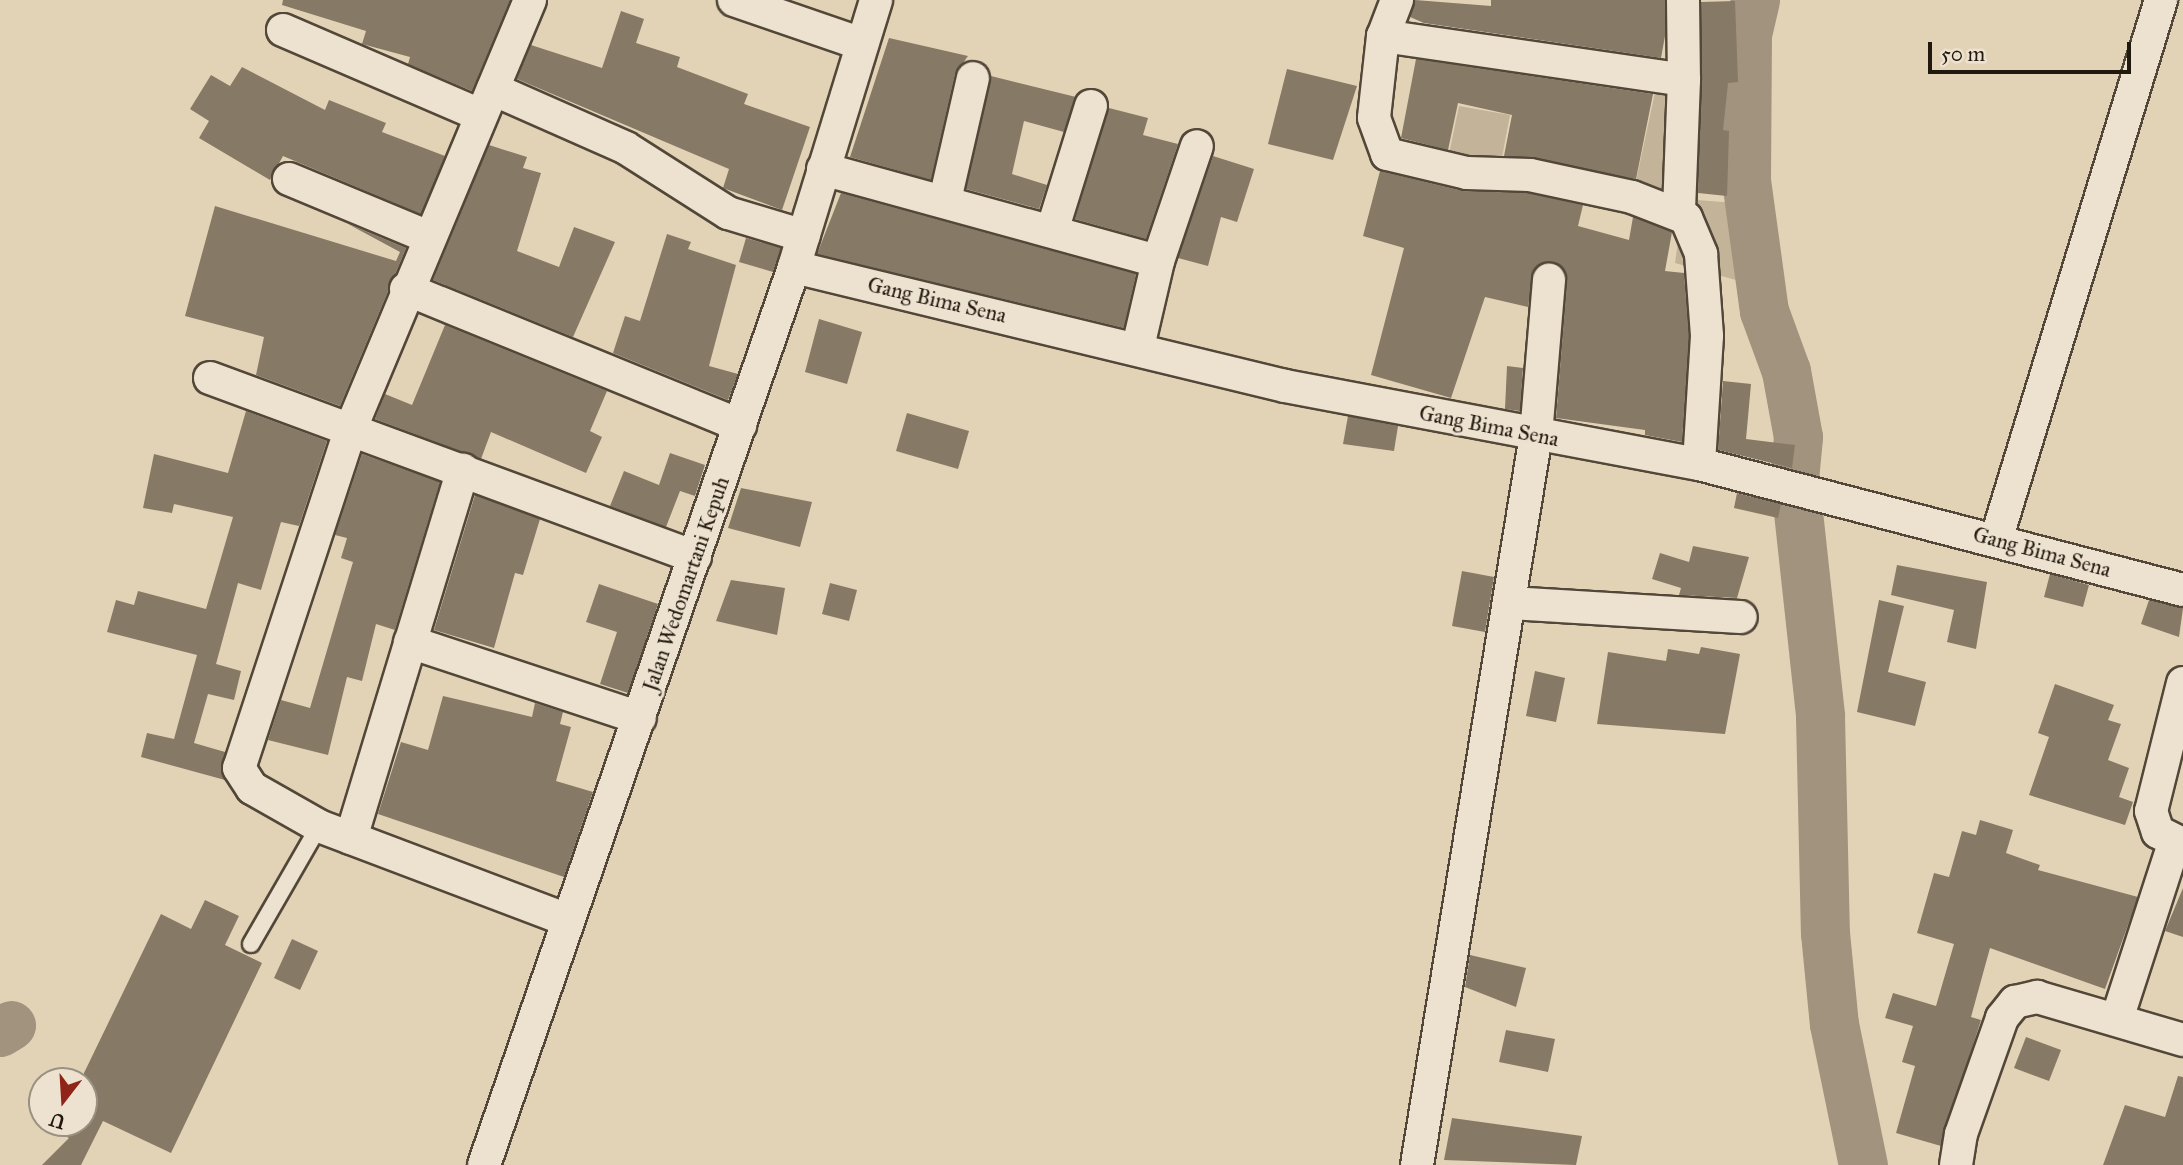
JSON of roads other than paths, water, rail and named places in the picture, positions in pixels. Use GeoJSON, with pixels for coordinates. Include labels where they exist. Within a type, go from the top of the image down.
{"type":"FeatureCollection","features":[{"type":"Feature","properties":{"kind":"street"},"geometry":{"type":"LineString","coordinates":[[530,0],[426,236],[351,428],[239,753],[239,768],[252,788],[319,826],[568,920]]}},
{"type":"Feature","properties":{"kind":"street"},"geometry":{"type":"LineString","coordinates":[[734,0],[862,44]]}},
{"type":"Feature","properties":{"kind":"street","name":"Jalan Wedomartani Kepuh"},"geometry":{"type":"LineString","coordinates":[[484,1165],[794,267],[876,0]]}},
{"type":"Feature","properties":{"kind":"street"},"geometry":{"type":"LineString","coordinates":[[1397,0],[1383,36],[1374,118],[1387,154],[1467,173],[1530,175],[1679,210]]}},
{"type":"Feature","properties":{"kind":"street"},"geometry":{"type":"LineString","coordinates":[[1683,0],[1684,80],[1679,210],[1697,238],[1703,282],[1699,464]]}},
{"type":"Feature","properties":{"kind":"street"},"geometry":{"type":"LineString","coordinates":[[1996,540],[2161,0]]}},
{"type":"Feature","properties":{"kind":"street"},"geometry":{"type":"LineString","coordinates":[[283,30],[626,148],[728,213],[804,236]]}},
{"type":"Feature","properties":{"kind":"street"},"geometry":{"type":"LineString","coordinates":[[1383,36],[1684,80]]}},
{"type":"Feature","properties":{"kind":"street"},"geometry":{"type":"LineString","coordinates":[[945,200],[973,78]]}},
{"type":"Feature","properties":{"kind":"street"},"geometry":{"type":"LineString","coordinates":[[1052,231],[1091,106]]}},
{"type":"Feature","properties":{"kind":"street"},"geometry":{"type":"LineString","coordinates":[[1138,346],[1158,261],[1197,146]]}},
{"type":"Feature","properties":{"kind":"street"},"geometry":{"type":"LineString","coordinates":[[823,169],[945,200],[1158,261]]}},
{"type":"Feature","properties":{"kind":"street"},"geometry":{"type":"LineString","coordinates":[[289,179],[426,236]]}},
{"type":"Feature","properties":{"kind":"street","name":"Gang Bima Sena"},"geometry":{"type":"LineString","coordinates":[[794,267],[1138,346],[1285,386],[1699,464],[2183,590]]}},
{"type":"Feature","properties":{"kind":"street"},"geometry":{"type":"LineString","coordinates":[[1417,1165],[1536,435],[1549,280]]}},
{"type":"Feature","properties":{"kind":"street"},"geometry":{"type":"LineString","coordinates":[[406,289],[740,425]]}},
{"type":"Feature","properties":{"kind":"street"},"geometry":{"type":"LineString","coordinates":[[210,378],[695,557]]}},
{"type":"Feature","properties":{"kind":"street"},"geometry":{"type":"LineString","coordinates":[[351,838],[463,470]]}},
{"type":"Feature","properties":{"kind":"street"},"geometry":{"type":"LineString","coordinates":[[1510,603],[1741,617]]}},
{"type":"Feature","properties":{"kind":"street"},"geometry":{"type":"LineString","coordinates":[[410,642],[640,718]]}},
{"type":"Feature","properties":{"kind":"street"},"geometry":{"type":"LineString","coordinates":[[2117,1019],[2179,843],[2158,832],[2151,811],[2183,684]]}},
{"type":"Feature","properties":{"kind":"street"},"geometry":{"type":"LineString","coordinates":[[1956,1165],[1961,1134],[2009,1007],[2037,997],[2183,1041]]}},
{"type":"Feature","properties":{"kind":"lane"},"geometry":{"type":"LineString","coordinates":[[250,944],[319,826]]}},
{"type":"Feature","properties":{"kind":"waterway"},"geometry":{"type":"LineString","coordinates":[[1755,0],[1747,35],[1746,180],[1764,311],[1786,371],[1798,437],[1794,479]]}},
{"type":"Feature","properties":{"kind":"waterway"},"geometry":{"type":"LineString","coordinates":[[1798,512],[1820,716],[1825,933],[1834,1024],[1863,1165]]}},
{"type":"Feature","properties":{"kind":"waterway"},"geometry":{"type":"LineString","coordinates":[[0,1032],[11,1025]]}}]}
